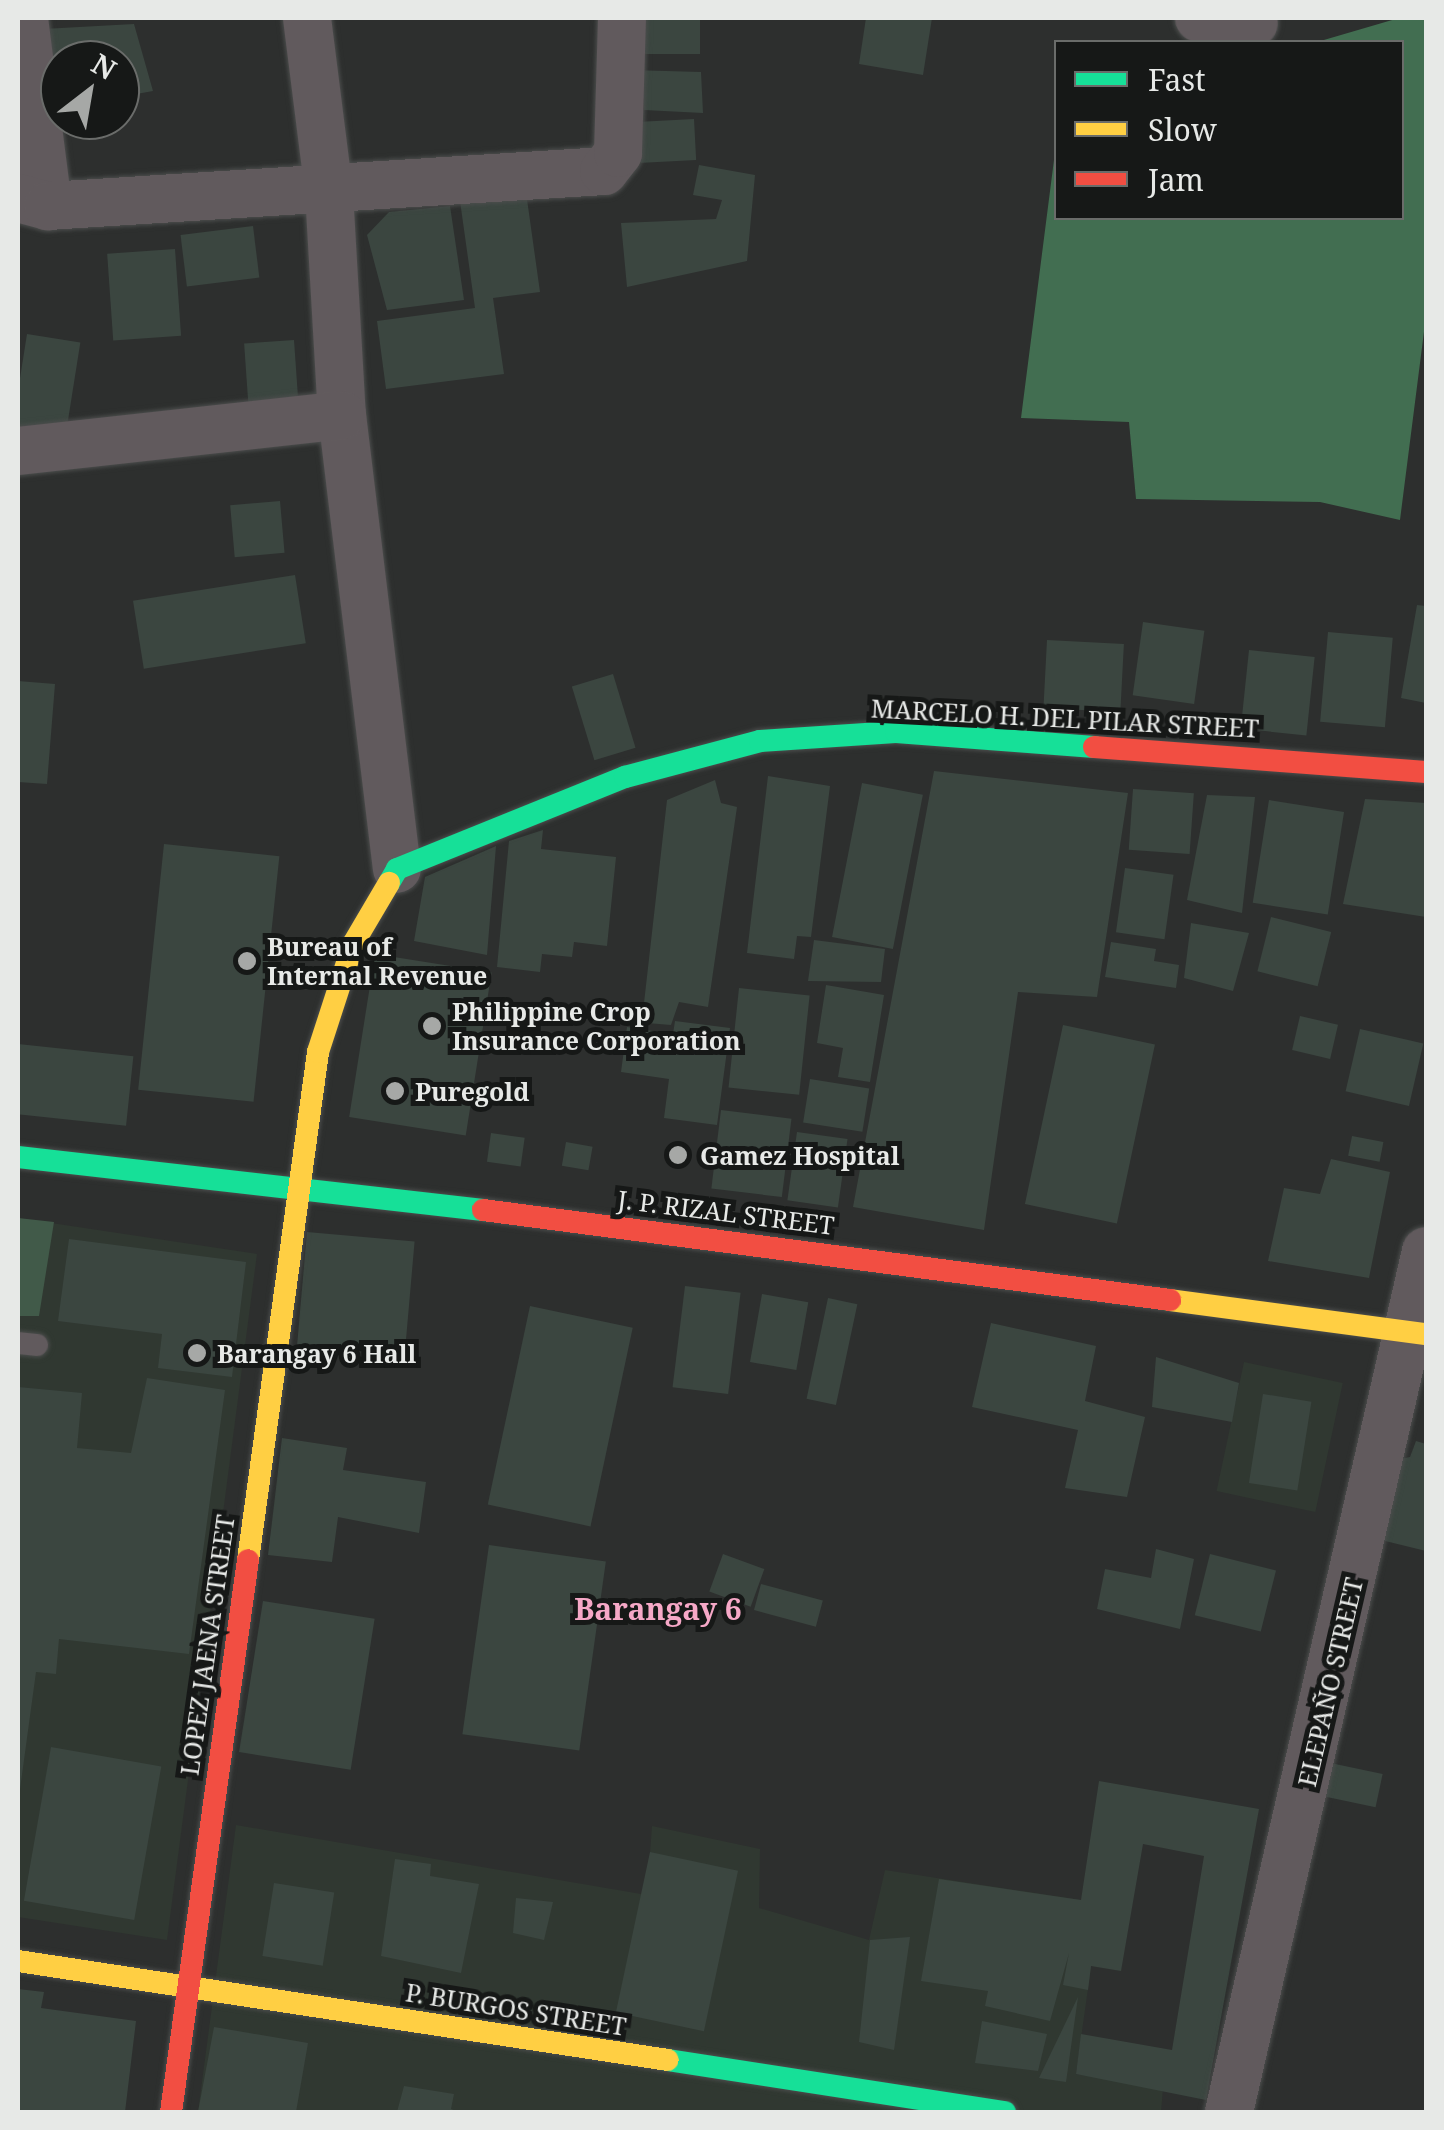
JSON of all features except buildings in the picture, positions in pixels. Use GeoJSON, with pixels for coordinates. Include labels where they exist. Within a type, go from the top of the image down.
{"type":"FeatureCollection","features":[{"type":"Feature","properties":{"kind":"main road","name":"MARCELO H. DEL PILAR STREET"},"geometry":{"type":"LineString","coordinates":[[396,869],[626,776],[760,741],[896,732],[1198,750],[1426,772]]}},
{"type":"Feature","properties":{"kind":"main road"},"geometry":{"type":"LineString","coordinates":[[296,1184],[318,1052],[353,944],[396,869]]}},
{"type":"Feature","properties":{"kind":"main road","name":"J. P. RIZAL STREET"},"geometry":{"type":"LineString","coordinates":[[18,1156],[296,1184],[1419,1332]]}},
{"type":"Feature","properties":{"kind":"main road","name":"LOPEZ JAENA STREET"},"geometry":{"type":"LineString","coordinates":[[171,2112],[296,1184]]}},
{"type":"Feature","properties":{"kind":"main road","name":"P. BURGOS STREET"},"geometry":{"type":"LineString","coordinates":[[18,1962],[189,1986],[785,2096],[1005,2112]]}},
{"type":"Feature","properties":{"kind":"street"},"geometry":{"type":"LineString","coordinates":[[24,18],[33,202],[329,192],[604,171],[618,153],[622,18]]}},
{"type":"Feature","properties":{"kind":"street"},"geometry":{"type":"LineString","coordinates":[[307,18],[329,192],[342,415],[396,869]]}},
{"type":"Feature","properties":{"kind":"street"},"geometry":{"type":"LineString","coordinates":[[1198,18],[1254,22]]}},
{"type":"Feature","properties":{"kind":"street"},"geometry":{"type":"LineString","coordinates":[[18,450],[342,415]]}},
{"type":"Feature","properties":{"kind":"street","name":"ELEPAÑO STREET"},"geometry":{"type":"LineString","coordinates":[[1229,2112],[1419,1332],[1426,1252]]}},
{"type":"Feature","properties":{"kind":"shaded area"},"geometry":{"type":"Polygon","coordinates":[[[18,1218],[257,1254],[167,1940],[18,1917],[18,1218]]]}},
{"type":"Feature","properties":{"kind":"shaded area"},"geometry":{"type":"Polygon","coordinates":[[[1244,1362],[1343,1383],[1315,1512],[1217,1491],[1244,1362]]]}},
{"type":"Feature","properties":{"kind":"shaded area"},"geometry":{"type":"Polygon","coordinates":[[[236,1825],[647,1895],[652,1826],[760,1849],[759,1908],[869,1940],[885,1870],[1100,1903],[1076,2074],[1163,2088],[1161,2112],[198,2112],[236,1825]]]}},
{"type":"Feature","properties":{"kind":"green space"},"geometry":{"type":"Polygon","coordinates":[[[1399,18],[1426,18],[1426,316],[1400,520],[1320,502],[1136,499],[1129,422],[1021,418],[1054,160],[1054,220],[1404,220],[1404,40],[1324,40],[1399,18]]]}},
{"type":"Feature","properties":{"kind":"green space"},"geometry":{"type":"Polygon","coordinates":[[[18,1218],[54,1222],[39,1316],[18,1316],[18,1218]]]}},
{"type":"Feature","properties":{"kind":"traffic: fast"},"geometry":{"type":"LineString","coordinates":[[389,883],[397,869],[625,777],[760,741],[896,732],[1094,747]]}},
{"type":"Feature","properties":{"kind":"traffic: fast"},"geometry":{"type":"LineString","coordinates":[[18,1157],[483,1210]]}},
{"type":"Feature","properties":{"kind":"traffic: fast"},"geometry":{"type":"LineString","coordinates":[[668,2060],[1005,2112]]}},
{"type":"Feature","properties":{"kind":"traffic: slow"},"geometry":{"type":"LineString","coordinates":[[248,1560],[318,1052],[353,944],[389,883]]}},
{"type":"Feature","properties":{"kind":"traffic: slow"},"geometry":{"type":"LineString","coordinates":[[1170,1300],[1426,1334]]}},
{"type":"Feature","properties":{"kind":"traffic: slow"},"geometry":{"type":"LineString","coordinates":[[18,1961],[668,2060]]}},
{"type":"Feature","properties":{"kind":"traffic: jam"},"geometry":{"type":"LineString","coordinates":[[1094,747],[1426,772]]}},
{"type":"Feature","properties":{"kind":"traffic: jam"},"geometry":{"type":"LineString","coordinates":[[483,1210],[1170,1300]]}},
{"type":"Feature","properties":{"kind":"traffic: jam"},"geometry":{"type":"LineString","coordinates":[[171,2112],[248,1560]]}},
{"type":"Feature","properties":{"kind":"place","name":"Bureau of Internal Revenue"},"geometry":{"type":"Point","coordinates":[247,961]}},
{"type":"Feature","properties":{"kind":"place","name":"Philippine Crop Insurance Corporation"},"geometry":{"type":"Point","coordinates":[432,1026]}},
{"type":"Feature","properties":{"kind":"place","name":"Puregold"},"geometry":{"type":"Point","coordinates":[395,1091]}},
{"type":"Feature","properties":{"kind":"place","name":"Gamez Hospital"},"geometry":{"type":"Point","coordinates":[678,1155]}},
{"type":"Feature","properties":{"kind":"place","name":"Barangay 6 Hall"},"geometry":{"type":"Point","coordinates":[197,1353]}},
{"type":"Feature","properties":{"kind":"district","name":"Barangay 6"},"geometry":{"type":"Point","coordinates":[658,1609]}}]}
